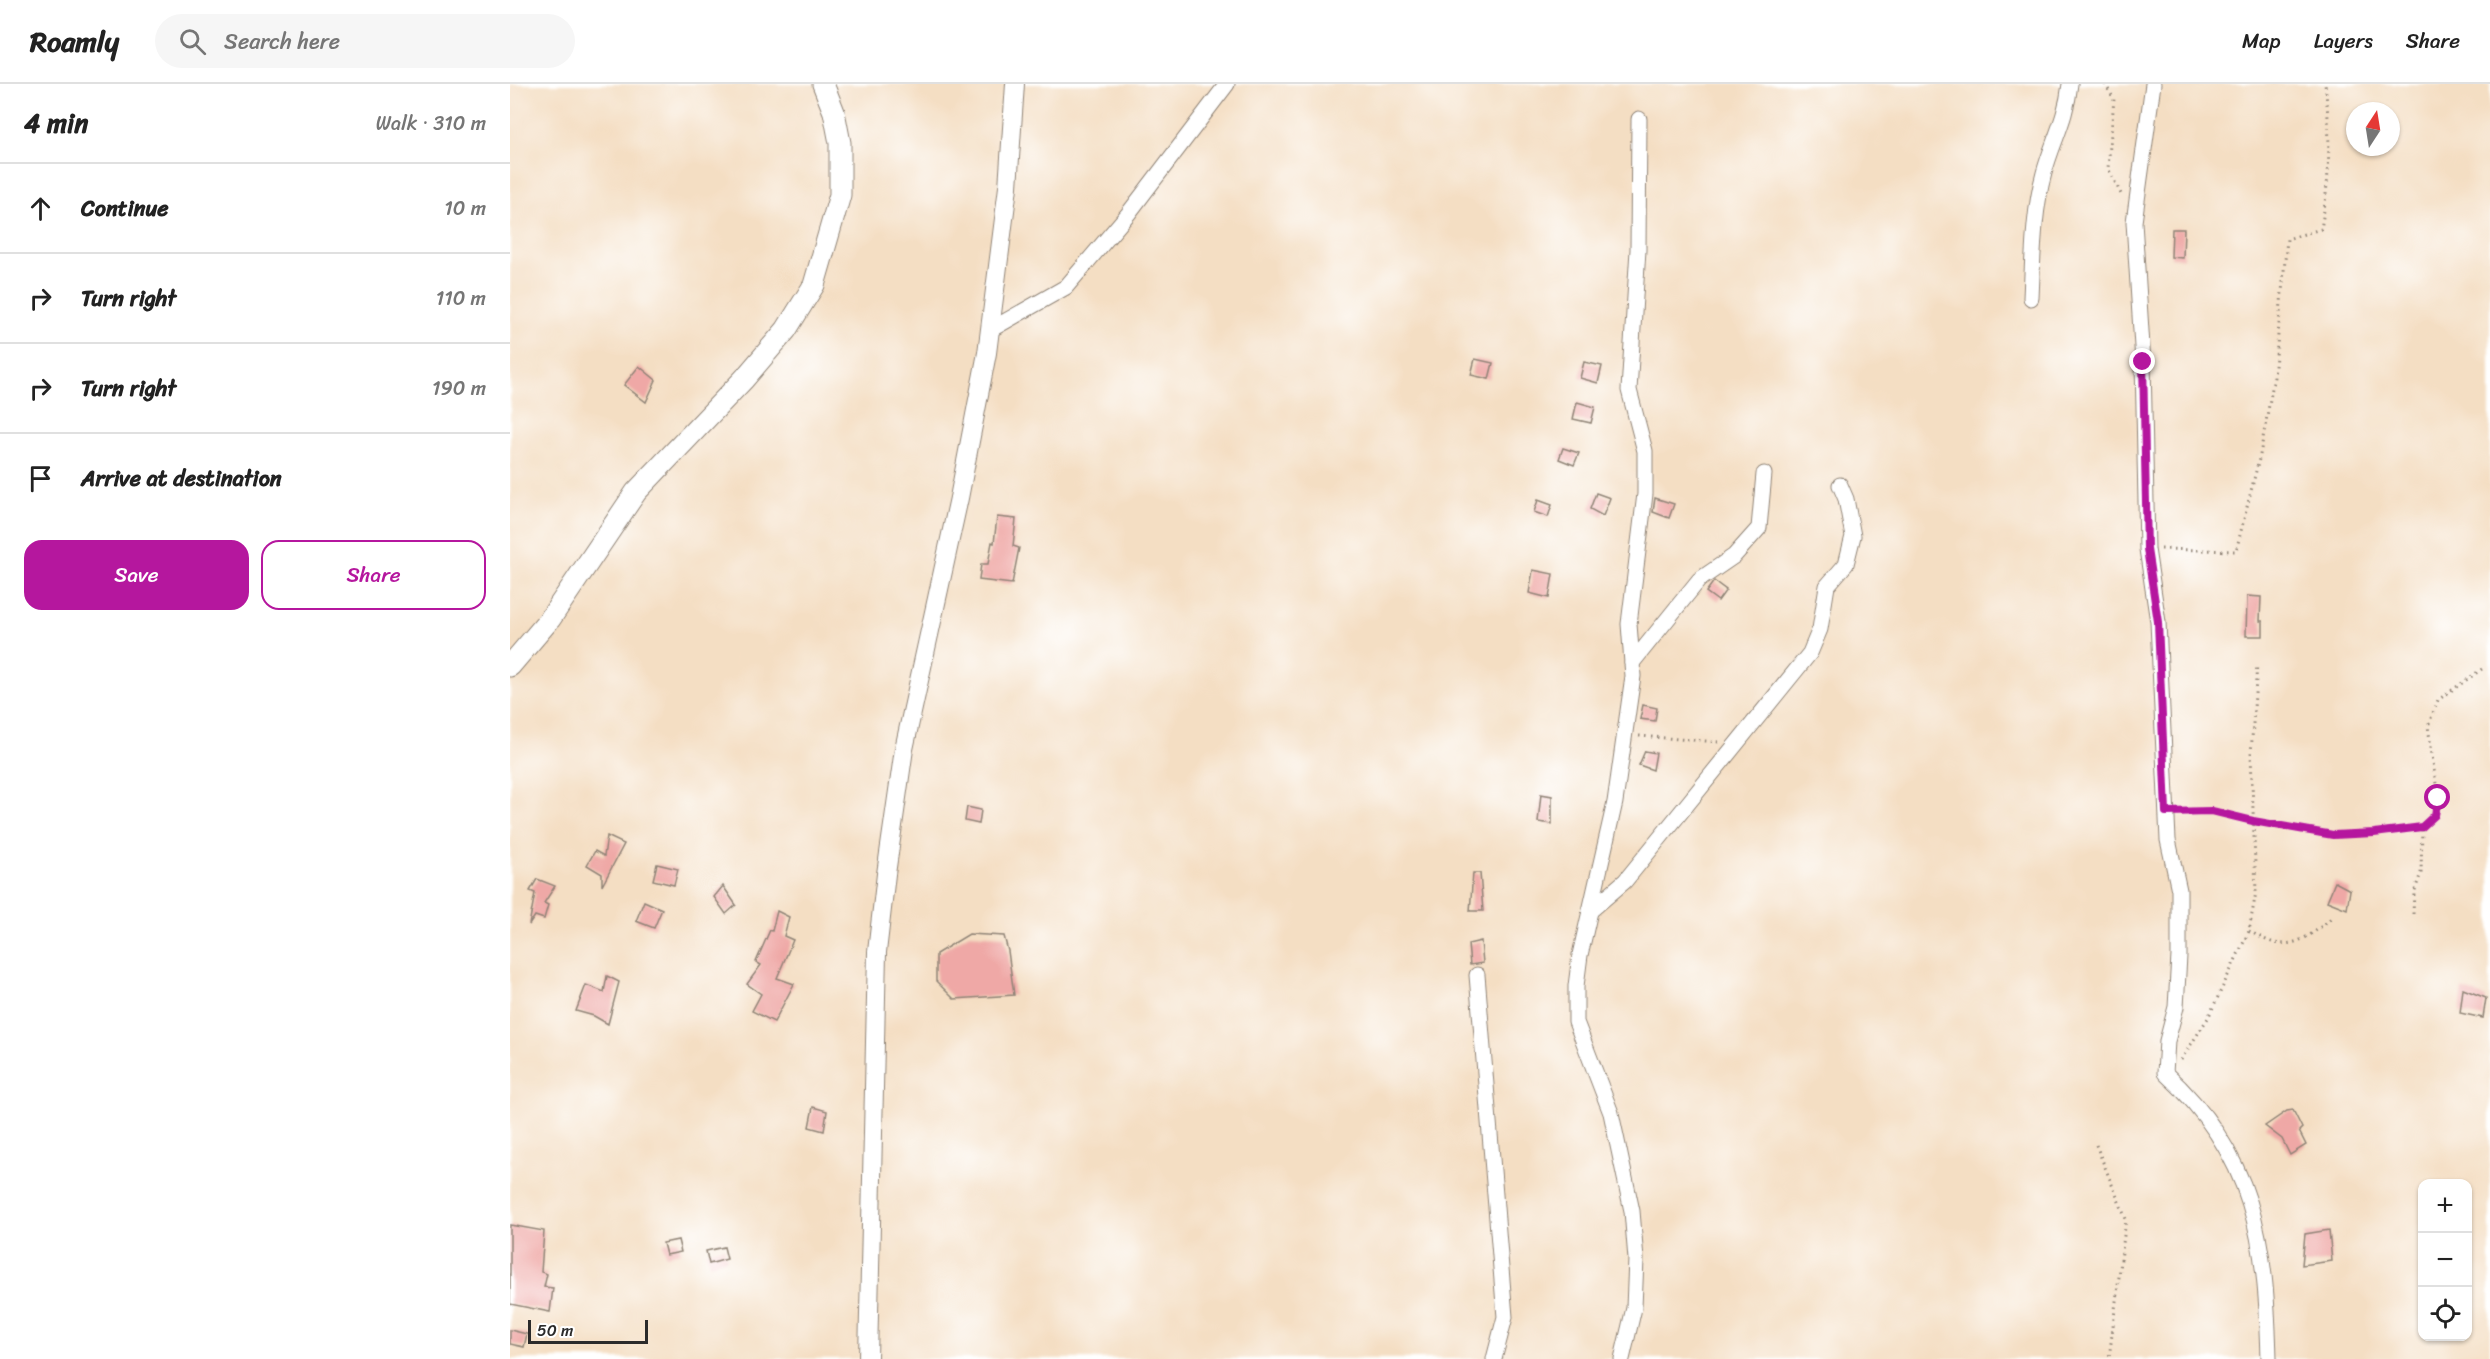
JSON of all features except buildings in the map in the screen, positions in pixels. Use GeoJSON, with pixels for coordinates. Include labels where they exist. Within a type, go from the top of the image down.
{"type":"FeatureCollection","features":[{"type":"Feature","properties":{"kind":"main road"},"geometry":{"type":"LineString","coordinates":[[510,666],[550,619],[636,492],[744,379],[786,330],[814,285],[840,195],[840,143],[834,112],[823,84]]}},
{"type":"Feature","properties":{"kind":"street"},"geometry":{"type":"LineString","coordinates":[[868,1359],[877,963],[885,885],[904,749],[959,498],[990,330],[1008,187],[1015,84]]}},
{"type":"Feature","properties":{"kind":"street"},"geometry":{"type":"LineString","coordinates":[[990,330],[1066,287],[1128,214],[1227,84]]}},
{"type":"Feature","properties":{"kind":"street"},"geometry":{"type":"LineString","coordinates":[[2031,298],[2033,240],[2044,174],[2066,112],[2070,84]]}},
{"type":"Feature","properties":{"kind":"street"},"geometry":{"type":"LineString","coordinates":[[2153,84],[2134,222],[2143,362],[2147,549],[2158,622],[2168,840],[2179,890],[2176,1007],[2167,1041],[2165,1072],[2208,1119],[2234,1158],[2254,1213],[2268,1312],[2269,1359]]}},
{"type":"Feature","properties":{"kind":"street"},"geometry":{"type":"LineString","coordinates":[[1622,1359],[1634,1308],[1636,1259],[1632,1211],[1611,1113],[1576,1022],[1580,955],[1615,802],[1630,710],[1632,663],[1629,624],[1645,494],[1645,451],[1629,390],[1638,250],[1639,119]]}},
{"type":"Feature","properties":{"kind":"street"},"geometry":{"type":"LineString","coordinates":[[1632,663],[1699,580],[1734,556],[1759,528],[1764,474]]}},
{"type":"Feature","properties":{"kind":"street"},"geometry":{"type":"LineString","coordinates":[[1590,911],[1625,881],[1810,653],[1820,629],[1827,586],[1846,564],[1853,536],[1846,499],[1840,485]]}},
{"type":"Feature","properties":{"kind":"street"},"geometry":{"type":"LineString","coordinates":[[1477,975],[1505,1317],[1494,1359]]}},
{"type":"Feature","properties":{"kind":"path"},"geometry":{"type":"LineString","coordinates":[[2105,84],[2114,99],[2108,168],[2134,222]]}},
{"type":"Feature","properties":{"kind":"path"},"geometry":{"type":"LineString","coordinates":[[2147,549],[2236,551],[2248,495],[2260,455],[2274,377],[2287,239],[2320,229],[2329,182],[2331,134],[2325,84]]}},
{"type":"Feature","properties":{"kind":"path"},"geometry":{"type":"LineString","coordinates":[[2165,1072],[2183,1058],[2208,1018],[2249,931],[2256,892],[2251,754],[2257,664]]}},
{"type":"Feature","properties":{"kind":"path"},"geometry":{"type":"LineString","coordinates":[[2166,812],[2212,811],[2253,821],[2333,835],[2422,827],[2435,815],[2438,798],[2428,726],[2438,700],[2482,669]]}},
{"type":"Feature","properties":{"kind":"path"},"geometry":{"type":"LineString","coordinates":[[1625,735],[1721,742],[1735,746]]}},
{"type":"Feature","properties":{"kind":"path"},"geometry":{"type":"LineString","coordinates":[[2413,914],[2414,893],[2421,873],[2422,827]]}},
{"type":"Feature","properties":{"kind":"path"},"geometry":{"type":"LineString","coordinates":[[2249,931],[2276,944],[2310,937],[2333,916]]}},
{"type":"Feature","properties":{"kind":"path"},"geometry":{"type":"LineString","coordinates":[[2096,1145],[2126,1219],[2109,1359]]}},
{"type":"Feature","properties":{"kind":"route"},"geometry":{"type":"LineString","coordinates":[[2143,362],[2147,549],[2158,622],[2166,812],[2212,811],[2253,821],[2333,835],[2374,833],[2422,827],[2435,815],[2438,798]]}}]}
